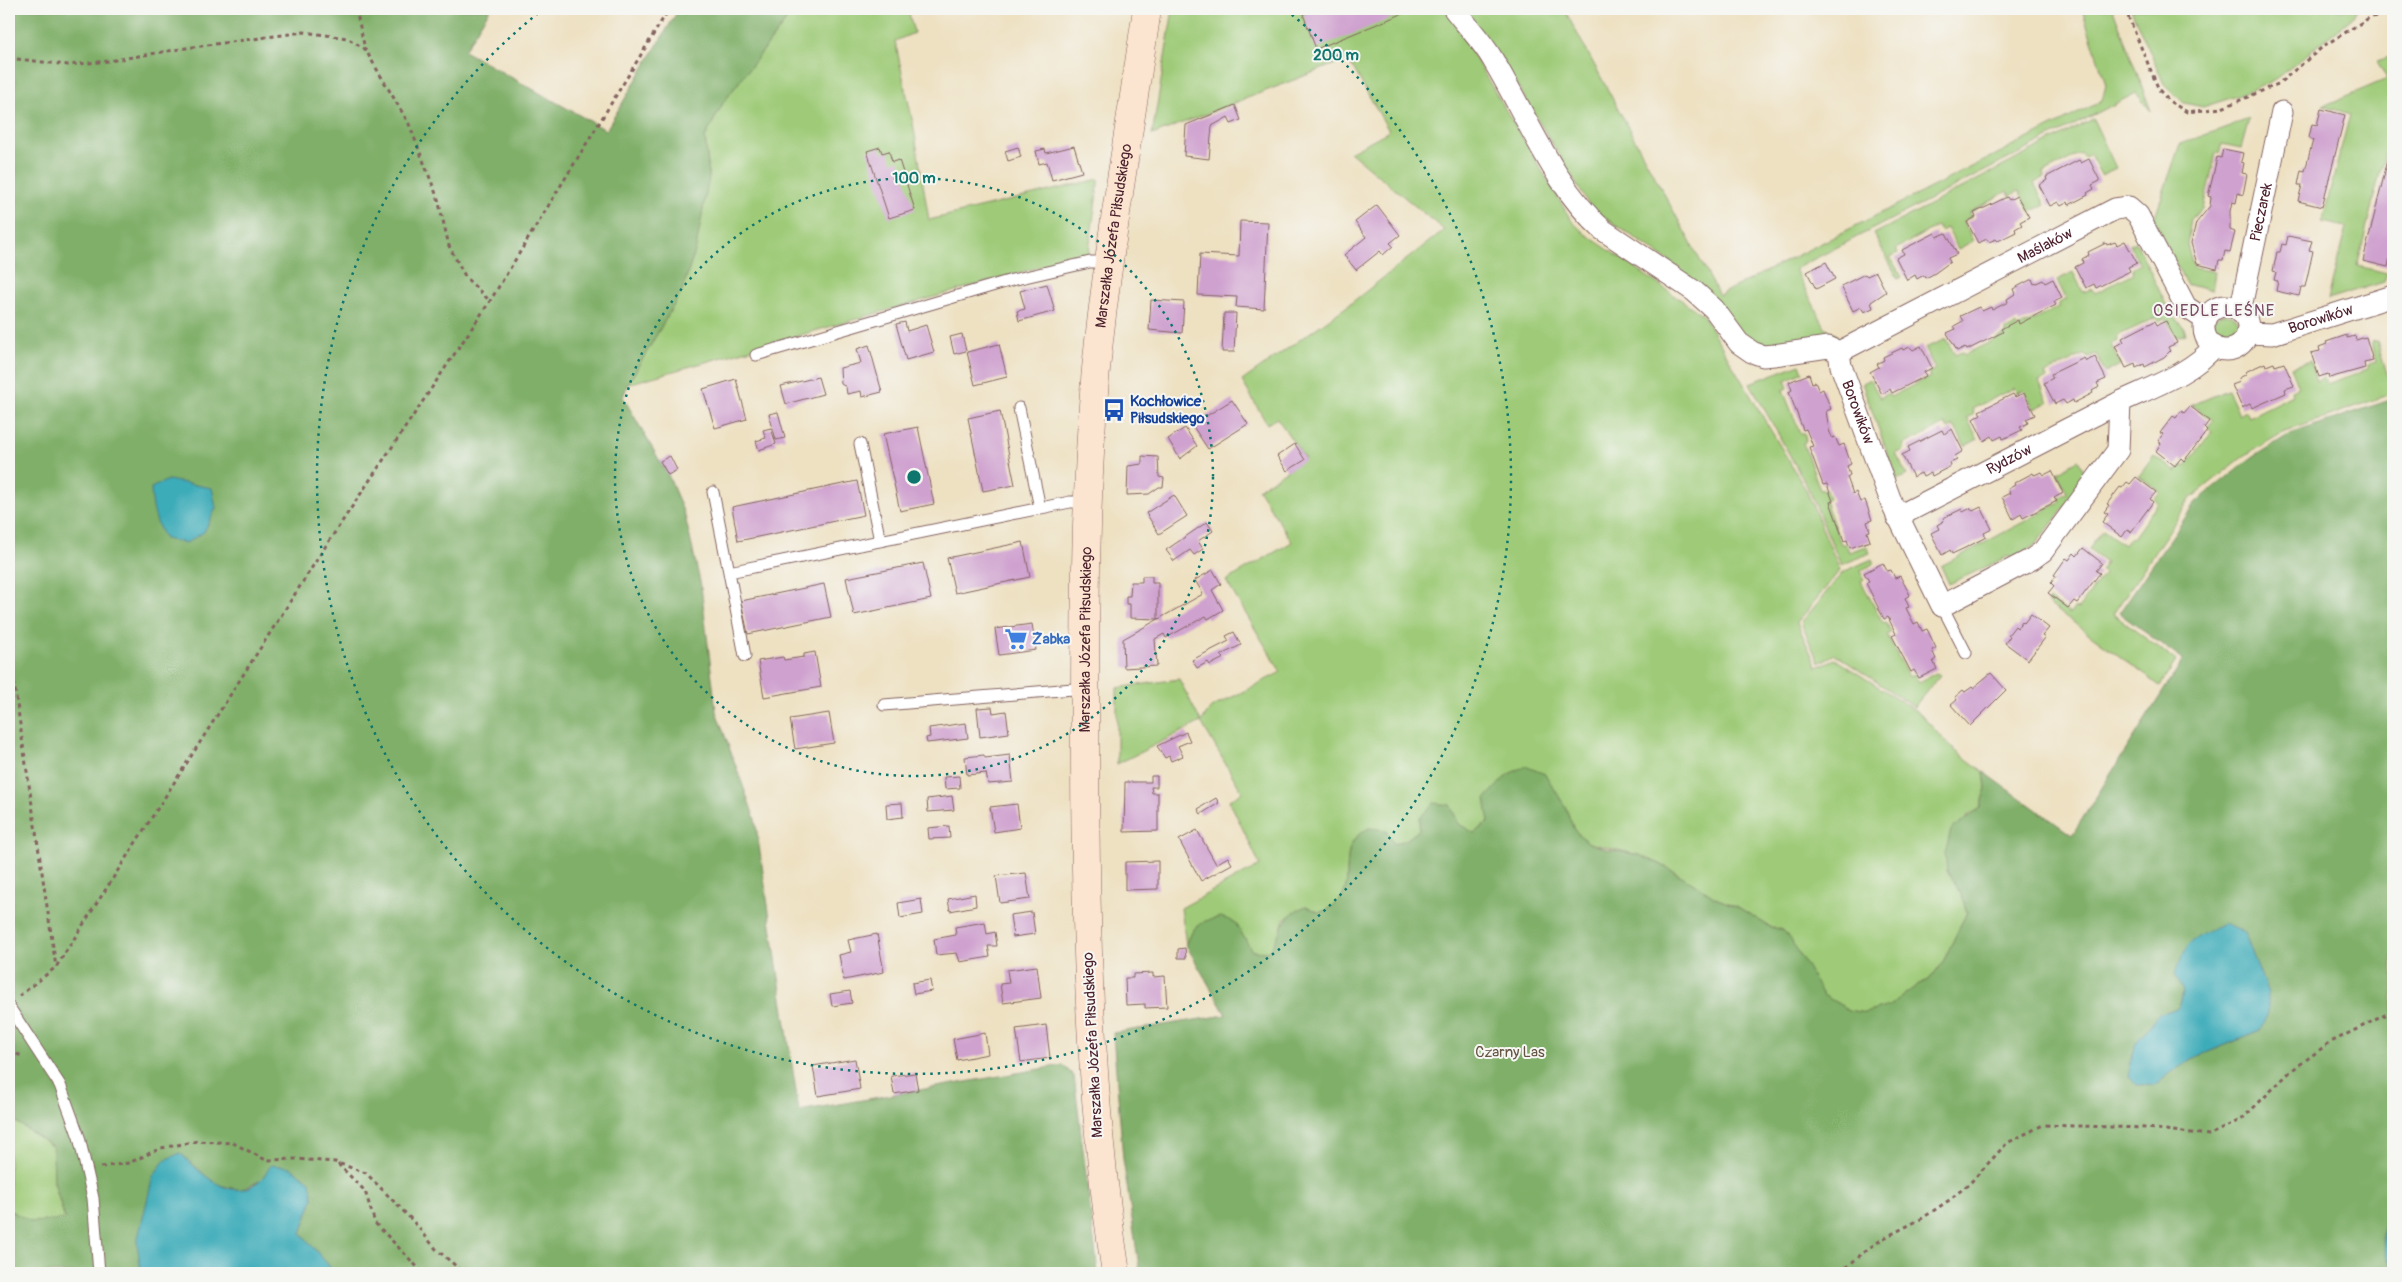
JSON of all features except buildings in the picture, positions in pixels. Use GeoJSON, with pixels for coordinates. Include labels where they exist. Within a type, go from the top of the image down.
{"type":"FeatureCollection","features":[{"type":"Feature","properties":{"kind":"street","name":"Marszałka Józefa Piłsudskiego"},"geometry":{"type":"LineString","coordinates":[[1116,1273],[1100,1158],[1089,1000],[1085,688],[1089,502],[1094,401],[1110,262],[1148,9]]}},
{"type":"Feature","properties":{"kind":"street"},"geometry":{"type":"LineString","coordinates":[[1454,9],[1492,58],[1533,132],[1581,209],[1603,230],[1694,291],[1714,309],[1739,343],[1752,352],[1763,356],[1828,347],[1839,352]]}},
{"type":"Feature","properties":{"kind":"street","name":"Pieczarek"},"geometry":{"type":"LineString","coordinates":[[2240,312],[2282,112]]}},
{"type":"Feature","properties":{"kind":"street","name":"Maślaków"},"geometry":{"type":"LineString","coordinates":[[1839,352],[2115,209],[2129,207],[2138,215],[2186,307],[2206,320]]}},
{"type":"Feature","properties":{"kind":"street","name":"Borowików"},"geometry":{"type":"LineString","coordinates":[[2247,333],[2272,334],[2393,296]]}},
{"type":"Feature","properties":{"kind":"street"},"geometry":{"type":"LineString","coordinates":[[2224,307],[2233,308],[2240,312],[2246,318],[2247,333],[2243,342],[2236,348],[2228,350],[2214,346],[2207,339],[2204,330],[2206,320],[2216,309],[2224,307]]}},
{"type":"Feature","properties":{"kind":"street"},"geometry":{"type":"LineString","coordinates":[[1942,606],[2026,562],[2043,551],[2118,450],[2120,402],[2191,366],[2204,357],[2214,346]]}},
{"type":"Feature","properties":{"kind":"street","name":"Borowików"},"geometry":{"type":"LineString","coordinates":[[1839,352],[1841,366],[1898,517],[1942,606]]}},
{"type":"Feature","properties":{"kind":"street","name":"Rydzów"},"geometry":{"type":"LineString","coordinates":[[1898,517],[2120,402]]}},
{"type":"Feature","properties":{"kind":"lane"},"geometry":{"type":"LineString","coordinates":[[756,355],[1012,280],[1090,262],[1110,262]]}},
{"type":"Feature","properties":{"kind":"lane"},"geometry":{"type":"LineString","coordinates":[[1019,408],[1040,508]]}},
{"type":"Feature","properties":{"kind":"lane"},"geometry":{"type":"LineString","coordinates":[[860,444],[880,541]]}},
{"type":"Feature","properties":{"kind":"lane"},"geometry":{"type":"LineString","coordinates":[[713,492],[745,656]]}},
{"type":"Feature","properties":{"kind":"lane"},"geometry":{"type":"LineString","coordinates":[[729,572],[1070,502],[1089,502]]}},
{"type":"Feature","properties":{"kind":"lane","name":"Borowików"},"geometry":{"type":"LineString","coordinates":[[1942,606],[1966,653]]}},
{"type":"Feature","properties":{"kind":"lane"},"geometry":{"type":"LineString","coordinates":[[884,705],[1085,688]]}},
{"type":"Feature","properties":{"kind":"lane"},"geometry":{"type":"LineString","coordinates":[[12,1003],[60,1085],[79,1137],[93,1198],[99,1273]]}},
{"type":"Feature","properties":{"kind":"path"},"geometry":{"type":"LineString","coordinates":[[356,9],[365,49],[409,124],[438,199],[449,246],[466,278],[490,301]]}},
{"type":"Feature","properties":{"kind":"path"},"geometry":{"type":"LineString","coordinates":[[12,1003],[56,967],[327,544],[490,301],[669,9]]}},
{"type":"Feature","properties":{"kind":"path"},"geometry":{"type":"LineString","coordinates":[[2125,9],[2159,90],[2169,101],[2187,112],[2222,108],[2278,84],[2325,45],[2369,18],[2384,14]]}},
{"type":"Feature","properties":{"kind":"path"},"geometry":{"type":"LineString","coordinates":[[9,58],[68,65],[109,61],[186,48],[304,32],[348,38],[365,49]]}},
{"type":"Feature","properties":{"kind":"path"},"geometry":{"type":"LineString","coordinates":[[9,650],[56,967]]}},
{"type":"Feature","properties":{"kind":"path"},"geometry":{"type":"LineString","coordinates":[[1840,1273],[1884,1238],[1922,1219],[1970,1184],[2007,1143],[2043,1125],[2147,1128],[2209,1135],[2242,1119],[2291,1071],[2329,1043],[2393,1011]]}},
{"type":"Feature","properties":{"kind":"path"},"geometry":{"type":"LineString","coordinates":[[102,1166],[129,1163],[161,1148],[198,1141],[233,1143],[266,1160],[296,1159],[335,1162],[366,1173],[412,1220],[436,1249],[464,1273]]}},
{"type":"Feature","properties":{"kind":"path"},"geometry":{"type":"LineString","coordinates":[[335,1162],[365,1191],[375,1223],[423,1273]]}},
{"type":"Feature","properties":{"kind":"green space"},"geometry":{"type":"Polygon","coordinates":[[[9,9],[490,9],[464,51],[606,130],[679,9],[795,9],[723,103],[705,137],[709,177],[696,248],[682,291],[628,384],[623,397],[669,477],[685,516],[701,586],[716,711],[755,819],[799,1111],[1063,1065],[1074,1076],[1098,1273],[335,1273],[301,1233],[313,1199],[259,1181],[240,1190],[215,1184],[180,1153],[140,1270],[141,1273],[9,1273],[9,1210],[32,1222],[65,1219],[54,1182],[53,1147],[9,1117],[9,9]]]}},
{"type":"Feature","properties":{"kind":"green space"},"geometry":{"type":"Polygon","coordinates":[[[795,9],[908,9],[914,33],[895,41],[913,123],[929,220],[1099,179],[1088,256],[1047,265],[628,384],[682,291],[709,177],[705,137],[723,103],[795,9]]]}},
{"type":"Feature","properties":{"kind":"green space"},"geometry":{"type":"Polygon","coordinates":[[[1173,9],[1446,9],[1571,220],[1584,233],[1703,315],[1806,490],[1840,570],[1797,623],[1817,667],[1835,659],[1918,712],[1953,749],[1984,772],[1986,788],[1980,808],[1968,815],[1947,871],[1960,892],[1967,912],[1944,960],[1929,980],[1919,984],[1889,1006],[1865,1013],[1849,1010],[1823,995],[1783,930],[1770,927],[1738,907],[1715,898],[1694,883],[1660,864],[1639,855],[1589,843],[1574,830],[1565,806],[1489,822],[1474,833],[1459,825],[1450,805],[1420,817],[1419,830],[1406,840],[1394,844],[1369,828],[1355,838],[1351,844],[1346,885],[1340,900],[1332,907],[1320,913],[1306,906],[1284,919],[1278,940],[1268,952],[1252,951],[1235,922],[1217,921],[1204,923],[1190,936],[1186,945],[1181,908],[1260,865],[1229,800],[1242,792],[1201,722],[1211,708],[1281,672],[1226,581],[1292,542],[1258,489],[1305,459],[1277,418],[1267,424],[1242,381],[1346,307],[1444,230],[1350,152],[1389,131],[1348,59],[1152,135],[1173,9]]]}},
{"type":"Feature","properties":{"kind":"green space"},"geometry":{"type":"Polygon","coordinates":[[[1465,9],[1564,9],[1719,295],[2102,101],[2106,85],[2082,9],[2113,9],[2151,111],[2136,93],[1795,269],[1825,327],[1838,336],[1831,340],[1767,349],[1750,343],[1707,293],[1676,266],[1591,208],[1500,57],[1465,9]]]}},
{"type":"Feature","properties":{"kind":"green space"},"geometry":{"type":"Polygon","coordinates":[[[2131,9],[2357,9],[2352,18],[2279,77],[2252,91],[2203,107],[2184,103],[2164,84],[2131,9]]]}},
{"type":"Feature","properties":{"kind":"green space"},"geometry":{"type":"Polygon","coordinates":[[[2393,56],[2393,120],[2357,266],[2387,273],[2384,282],[2328,299],[2346,227],[2322,222],[2350,114],[2323,106],[2387,79],[2377,61],[2393,56]]]}},
{"type":"Feature","properties":{"kind":"green space"},"geometry":{"type":"Polygon","coordinates":[[[2093,119],[2116,168],[2101,175],[2090,154],[2084,158],[2081,153],[2043,173],[2044,178],[2034,183],[2045,205],[2030,212],[2019,191],[2010,196],[2007,191],[1969,213],[1971,217],[1963,221],[1973,241],[1958,249],[1947,228],[1941,231],[1937,226],[1896,249],[1898,253],[1890,257],[1902,277],[1898,279],[1874,234],[2093,119]]]}},
{"type":"Feature","properties":{"kind":"green space"},"geometry":{"type":"Polygon","coordinates":[[[2249,119],[2241,148],[2222,144],[2219,153],[2216,153],[2203,208],[2191,219],[2187,245],[2194,268],[2215,272],[2212,291],[2186,284],[2154,219],[2180,144],[2249,119]]]}},
{"type":"Feature","properties":{"kind":"green space"},"geometry":{"type":"Polygon","coordinates":[[[2136,242],[2170,313],[2184,328],[2186,334],[2177,337],[2165,318],[2159,321],[2156,318],[2117,336],[2118,341],[2111,344],[2120,365],[2105,373],[2096,354],[2088,357],[2085,354],[2045,374],[2047,378],[2039,382],[2048,402],[2034,409],[2024,390],[2017,393],[2014,388],[1972,409],[1974,414],[1967,418],[1978,439],[1965,446],[1954,426],[1948,429],[1945,424],[1903,445],[1905,449],[1896,454],[1907,475],[1897,480],[1862,383],[1870,379],[1880,398],[1888,393],[1890,397],[1930,377],[1928,373],[1935,369],[1925,348],[1946,339],[1955,355],[1962,352],[1964,355],[2006,334],[2006,330],[2016,325],[2018,328],[2059,307],[2059,303],[2066,299],[2057,280],[2073,272],[2083,292],[2092,289],[2095,293],[2134,273],[2132,269],[2140,264],[2129,245],[2136,242]]]}},
{"type":"Feature","properties":{"kind":"green space"},"geometry":{"type":"Polygon","coordinates":[[[2226,314],[2237,318],[2241,329],[2237,340],[2226,344],[2215,340],[2211,329],[2215,318],[2226,314]]]}},
{"type":"Feature","properties":{"kind":"green space"},"geometry":{"type":"Polygon","coordinates":[[[2377,341],[2393,393],[2282,433],[2244,456],[2191,498],[2113,614],[2176,661],[2160,686],[2047,603],[2050,599],[2070,614],[2074,608],[2078,609],[2104,574],[2101,570],[2106,562],[2089,549],[2103,530],[2124,545],[2130,537],[2133,538],[2158,503],[2154,499],[2160,492],[2139,476],[2154,456],[2176,472],[2181,465],[2185,467],[2212,431],[2208,427],[2213,420],[2192,405],[2228,390],[2239,415],[2246,411],[2249,417],[2292,395],[2291,390],[2299,387],[2291,367],[2310,361],[2316,381],[2324,378],[2327,384],[2368,369],[2368,365],[2377,361],[2371,342],[2377,341]]]}},
{"type":"Feature","properties":{"kind":"green space"},"geometry":{"type":"Polygon","coordinates":[[[1800,364],[1803,372],[1785,380],[1788,388],[1783,390],[1800,433],[1804,433],[1806,441],[1803,443],[1820,490],[1826,490],[1829,499],[1825,501],[1841,544],[1846,544],[1849,552],[1867,546],[1870,553],[1841,565],[1809,490],[1750,383],[1800,364]]]}},
{"type":"Feature","properties":{"kind":"green space","name":"Czarny Las"},"geometry":{"type":"Polygon","coordinates":[[[2393,399],[2393,1181],[2385,1202],[2383,1237],[2393,1273],[1140,1273],[1123,1159],[1113,1033],[1226,1015],[1186,945],[1193,930],[1205,921],[1221,917],[1235,922],[1252,951],[1268,952],[1282,925],[1290,915],[1306,906],[1320,913],[1332,907],[1340,900],[1346,885],[1350,847],[1361,833],[1369,828],[1386,830],[1394,844],[1406,840],[1419,830],[1420,817],[1434,803],[1450,805],[1459,824],[1474,833],[1489,822],[1485,799],[1507,775],[1525,766],[1545,774],[1565,806],[1574,830],[1589,843],[1606,849],[1639,855],[1660,864],[1694,883],[1715,898],[1738,907],[1770,927],[1783,930],[1796,948],[1823,995],[1849,1010],[1865,1013],[1889,1006],[1919,984],[1929,980],[1944,960],[1967,912],[1960,892],[1947,871],[1945,853],[1951,830],[1980,808],[1986,788],[1984,772],[2072,835],[2183,660],[2119,613],[2196,502],[2251,458],[2290,434],[2393,399]],[[2183,992],[2179,1007],[2159,1014],[2154,1085],[2191,1059],[2260,1031],[2183,992]]]}},
{"type":"Feature","properties":{"kind":"green space"},"geometry":{"type":"Polygon","coordinates":[[[2078,460],[2088,478],[2035,545],[2012,560],[2009,556],[1949,584],[1941,566],[2061,502],[2059,498],[2067,493],[2057,472],[2078,460]]]}},
{"type":"Feature","properties":{"kind":"green space"},"geometry":{"type":"Polygon","coordinates":[[[1872,559],[1874,564],[1860,571],[1864,579],[1861,581],[1883,623],[1886,622],[1891,632],[1887,635],[1909,677],[1914,674],[1919,682],[1936,673],[1940,675],[1914,707],[1835,654],[1819,663],[1801,623],[1843,572],[1872,559]]]}},
{"type":"Feature","properties":{"kind":"green space"},"geometry":{"type":"Polygon","coordinates":[[[1179,679],[1201,722],[1117,764],[1117,688],[1179,679]]]}},
{"type":"Feature","properties":{"kind":"green space"},"geometry":{"type":"Polygon","coordinates":[[[9,1117],[53,1147],[54,1182],[65,1220],[32,1222],[9,1210],[9,1117]]]}},
{"type":"Feature","properties":{"kind":"water"},"geometry":{"type":"Polygon","coordinates":[[[168,480],[212,488],[216,508],[204,532],[186,543],[165,539],[155,514],[151,488],[168,480]]]}},
{"type":"Feature","properties":{"kind":"water"},"geometry":{"type":"Polygon","coordinates":[[[2223,924],[2244,932],[2268,993],[2268,1013],[2260,1031],[2191,1059],[2154,1085],[2137,1086],[2128,1075],[2136,1043],[2159,1014],[2179,1007],[2183,992],[2175,974],[2183,954],[2197,937],[2223,924]]]}},
{"type":"Feature","properties":{"kind":"water"},"geometry":{"type":"Polygon","coordinates":[[[180,1153],[207,1177],[227,1188],[248,1187],[259,1181],[271,1165],[290,1167],[310,1181],[313,1199],[301,1233],[335,1273],[141,1273],[137,1242],[153,1176],[165,1160],[180,1153]]]}},
{"type":"Feature","properties":{"kind":"water"},"geometry":{"type":"Polygon","coordinates":[[[2393,1181],[2393,1268],[2384,1236],[2384,1214],[2393,1181]]]}},
{"type":"Feature","properties":{"kind":"place","name":"Kochłowice Piłsudskiego"},"geometry":{"type":"Point","coordinates":[1114,410]}},
{"type":"Feature","properties":{"kind":"place","name":"Żabka"},"geometry":{"type":"Point","coordinates":[1016,639]}},
{"type":"Feature","properties":{"kind":"district","name":"OSIEDLE LEŚNE"},"geometry":{"type":"Point","coordinates":[2214,311]}}]}
